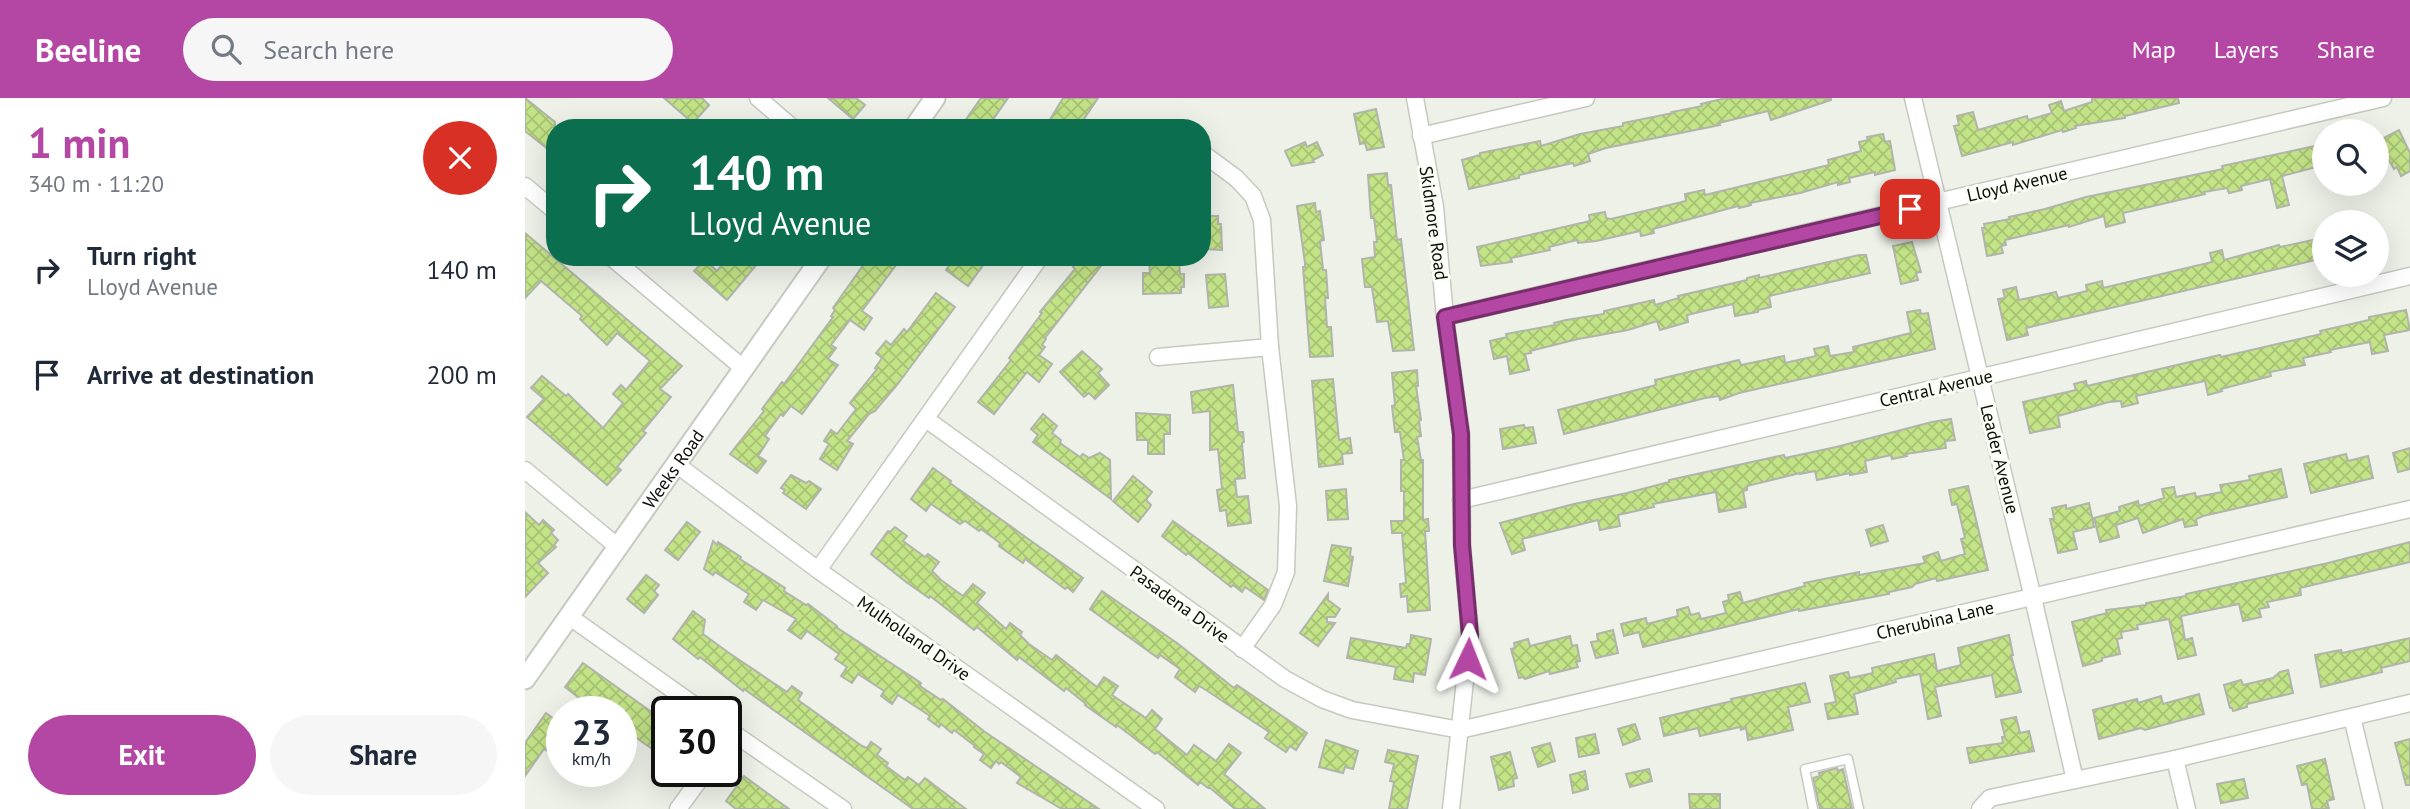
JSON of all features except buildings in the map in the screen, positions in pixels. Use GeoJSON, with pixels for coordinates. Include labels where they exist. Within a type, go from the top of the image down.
{"type":"FeatureCollection","features":[{"type":"Feature","properties":{"kind":"street"},"geometry":{"type":"LineString","coordinates":[[758,98],[782,119]]}},
{"type":"Feature","properties":{"kind":"street"},"geometry":{"type":"LineString","coordinates":[[920,119],[935,98]]}},
{"type":"Feature","properties":{"kind":"street","name":"Skidmore Road"},"geometry":{"type":"LineString","coordinates":[[1415,98],[1435,207],[1445,317],[1461,434],[1462,545],[1470,635],[1451,809]]}},
{"type":"Feature","properties":{"kind":"street"},"geometry":{"type":"LineString","coordinates":[[1421,136],[1586,98]]}},
{"type":"Feature","properties":{"kind":"street","name":"Leader Avenue"},"geometry":{"type":"LineString","coordinates":[[1913,98],[2074,780]]}},
{"type":"Feature","properties":{"kind":"street","name":"Lloyd Avenue"},"geometry":{"type":"LineString","coordinates":[[1445,317],[2383,98]]}},
{"type":"Feature","properties":{"kind":"street"},"geometry":{"type":"LineString","coordinates":[[1211,160],[1236,178],[1253,197],[1262,220],[1270,346],[1288,506],[1286,572],[1273,604],[1243,649]]}},
{"type":"Feature","properties":{"kind":"street"},"geometry":{"type":"LineString","coordinates":[[525,186],[546,204]]}},
{"type":"Feature","properties":{"kind":"street"},"geometry":{"type":"LineString","coordinates":[[622,266],[743,368]]}},
{"type":"Feature","properties":{"kind":"street","name":"Weeks Road"},"geometry":{"type":"LineString","coordinates":[[525,679],[816,266]]}},
{"type":"Feature","properties":{"kind":"street"},"geometry":{"type":"LineString","coordinates":[[818,570],[1033,266]]}},
{"type":"Feature","properties":{"kind":"street","name":"Central Avenue"},"geometry":{"type":"LineString","coordinates":[[1461,500],[2410,276]]}},
{"type":"Feature","properties":{"kind":"street"},"geometry":{"type":"LineString","coordinates":[[1158,357],[1270,346]]}},
{"type":"Feature","properties":{"kind":"street","name":"Pasadena Drive"},"geometry":{"type":"LineString","coordinates":[[926,419],[1285,679],[1322,699],[1352,710],[1460,730]]}},
{"type":"Feature","properties":{"kind":"street","name":"Mulholland Drive"},"geometry":{"type":"LineString","coordinates":[[675,464],[818,570],[1156,809]]}},
{"type":"Feature","properties":{"kind":"street"},"geometry":{"type":"LineString","coordinates":[[525,470],[618,547]]}},
{"type":"Feature","properties":{"kind":"street","name":"Cherubina Lane"},"geometry":{"type":"LineString","coordinates":[[1460,730],[2410,509]]}},
{"type":"Feature","properties":{"kind":"street"},"geometry":{"type":"LineString","coordinates":[[570,617],[681,696]]}},
{"type":"Feature","properties":{"kind":"street"},"geometry":{"type":"LineString","coordinates":[[1980,809],[1990,798],[2175,760],[2410,702]]}},
{"type":"Feature","properties":{"kind":"street"},"geometry":{"type":"LineString","coordinates":[[2352,717],[2374,809]]}},
{"type":"Feature","properties":{"kind":"street"},"geometry":{"type":"LineString","coordinates":[[742,743],[843,809]]}},
{"type":"Feature","properties":{"kind":"street"},"geometry":{"type":"LineString","coordinates":[[2175,760],[2187,809]]}},
{"type":"Feature","properties":{"kind":"street"},"geometry":{"type":"LineString","coordinates":[[678,809],[694,787]]}},
{"type":"Feature","properties":{"kind":"lane"},"geometry":{"type":"LineString","coordinates":[[1813,809],[1805,769],[1848,759],[1859,809]]}},
{"type":"Feature","properties":{"kind":"route"},"geometry":{"type":"LineString","coordinates":[[1468,659],[1470,635],[1462,545],[1461,434],[1445,317],[1910,209]]}}]}
